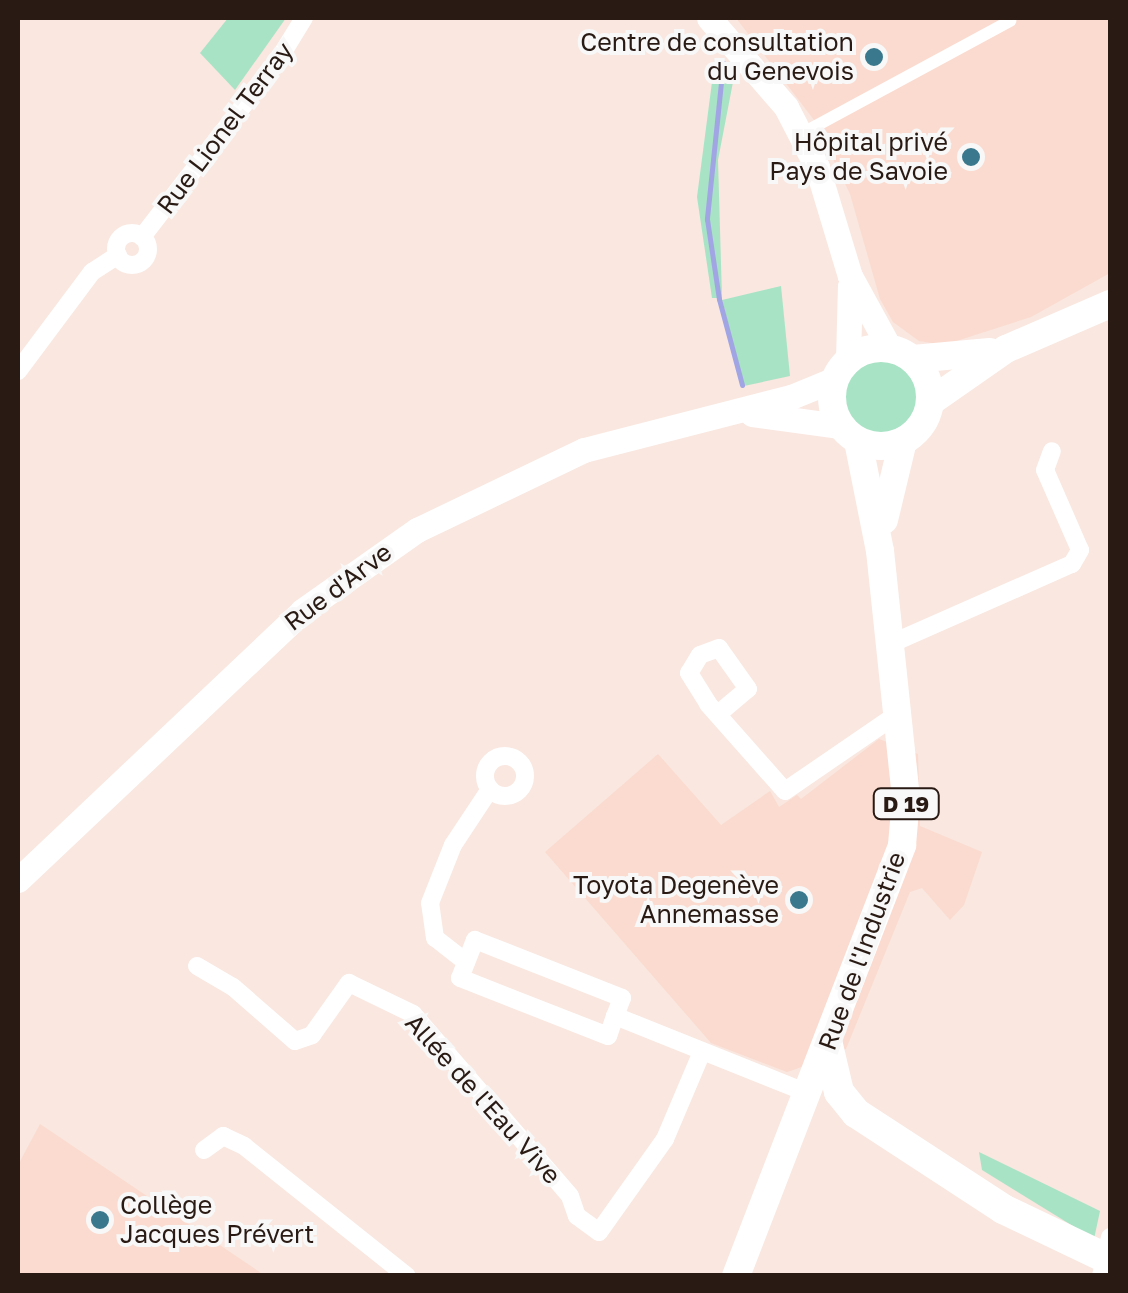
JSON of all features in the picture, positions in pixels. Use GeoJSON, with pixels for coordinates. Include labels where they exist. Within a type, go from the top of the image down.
{"type":"FeatureCollection","features":[{"type":"Feature","properties":{"kind":"highway"},"geometry":{"type":"LineString","coordinates":[[828,1045],[837,1086],[851,1109],[994,1203],[1103,1257]]}},
{"type":"Feature","properties":{"kind":"main road"},"geometry":{"type":"LineString","coordinates":[[709,18],[762,74],[800,134],[850,276],[902,354],[925,374],[930,402],[922,425],[903,441],[880,446],[849,433],[832,406],[842,370],[850,276]]}},
{"type":"Feature","properties":{"kind":"main road"},"geometry":{"type":"LineString","coordinates":[[930,402],[1006,350],[1110,304]]}},
{"type":"Feature","properties":{"kind":"main road"},"geometry":{"type":"LineString","coordinates":[[842,370],[868,350],[902,354],[1006,350]]}},
{"type":"Feature","properties":{"kind":"main road","name":"Rue d'Arve"},"geometry":{"type":"LineString","coordinates":[[18,880],[263,646],[376,556],[468,501],[584,450],[732,412],[842,370]]}},
{"type":"Feature","properties":{"kind":"main road","name":"Rue d'Arve"},"geometry":{"type":"LineString","coordinates":[[732,412],[849,433]]}},
{"type":"Feature","properties":{"kind":"main road","name":"Rue de l'Industrie"},"geometry":{"type":"LineString","coordinates":[[736,1276],[902,845],[906,798],[880,551],[849,433]]}},
{"type":"Feature","properties":{"kind":"main road","name":"Rue de l'Industrie"},"geometry":{"type":"LineString","coordinates":[[880,551],[889,486],[903,441]]}},
{"type":"Feature","properties":{"kind":"street","name":"Rue Lionel Terray"},"geometry":{"type":"LineString","coordinates":[[18,370],[92,272],[118,255],[122,237],[142,237],[277,62],[304,18]]}},
{"type":"Feature","properties":{"kind":"street"},"geometry":{"type":"LineString","coordinates":[[800,134],[1010,21]]}},
{"type":"Feature","properties":{"kind":"street"},"geometry":{"type":"LineString","coordinates":[[888,645],[1072,564],[1080,550],[1045,470],[1052,451]]}},
{"type":"Feature","properties":{"kind":"street"},"geometry":{"type":"LineString","coordinates":[[718,714],[785,791],[896,715]]}},
{"type":"Feature","properties":{"kind":"street"},"geometry":{"type":"LineString","coordinates":[[466,962],[436,938],[430,904],[453,846],[490,789]]}},
{"type":"Feature","properties":{"kind":"street"},"geometry":{"type":"LineString","coordinates":[[475,940],[622,998],[614,1016],[608,1036],[460,978],[475,940]]}},
{"type":"Feature","properties":{"kind":"street","name":"Allée de l'Eau Vive"},"geometry":{"type":"LineString","coordinates":[[197,966],[233,988],[294,1041],[312,1036],[350,983],[412,1014],[570,1196],[578,1216],[599,1232],[665,1139],[702,1052]]}},
{"type":"Feature","properties":{"kind":"street"},"geometry":{"type":"LineString","coordinates":[[614,1016],[808,1094]]}},
{"type":"Feature","properties":{"kind":"street"},"geometry":{"type":"LineString","coordinates":[[204,1150],[223,1136],[244,1146],[407,1276]]}},
{"type":"Feature","properties":{"kind":"shaded area","name":"Hôpital privé Pays de Savoie"},"geometry":{"type":"Polygon","coordinates":[[[736,18],[1110,18],[1110,273],[1031,317],[944,345],[919,341],[893,322],[880,299],[850,194],[814,120],[736,18]]]}},
{"type":"Feature","properties":{"kind":"shaded area"},"geometry":{"type":"Polygon","coordinates":[[[879,739],[918,754],[920,826],[982,852],[964,905],[950,920],[922,888],[910,892],[846,1049],[796,1069],[787,1072],[711,1043],[545,852],[658,754],[721,825],[770,791],[779,807],[797,795],[801,799],[879,739]]]}},
{"type":"Feature","properties":{"kind":"shaded area","name":"Collège Jacques Prévert"},"geometry":{"type":"Polygon","coordinates":[[[40,1124],[264,1275],[18,1275],[18,1165],[40,1124]]]}},
{"type":"Feature","properties":{"kind":"green space"},"geometry":{"type":"Polygon","coordinates":[[[228,18],[286,18],[235,90],[200,53],[228,18]]]}},
{"type":"Feature","properties":{"kind":"green space"},"geometry":{"type":"Polygon","coordinates":[[[715,59],[733,82],[718,160],[722,298],[712,298],[697,197],[715,59]]]}},
{"type":"Feature","properties":{"kind":"green space"},"geometry":{"type":"Polygon","coordinates":[[[781,286],[790,376],[744,386],[722,300],[781,286]]]}},
{"type":"Feature","properties":{"kind":"green space"},"geometry":{"type":"Polygon","coordinates":[[[880,361],[906,372],[917,398],[906,424],[880,435],[854,424],[843,398],[854,372],[880,361]]]}},
{"type":"Feature","properties":{"kind":"green space"},"geometry":{"type":"Polygon","coordinates":[[[979,1152],[1100,1211],[1094,1239],[982,1170],[979,1152]]]}},
{"type":"Feature","properties":{"kind":"waterway"},"geometry":{"type":"LineString","coordinates":[[723,63],[707,219],[719,299],[742,385]]}},
{"type":"Feature","properties":{"kind":"place","name":"Centre de consultation du Genevois"},"geometry":{"type":"Point","coordinates":[874,57]}},
{"type":"Feature","properties":{"kind":"place","name":"Hôpital privé Pays de Savoie"},"geometry":{"type":"Point","coordinates":[971,157]}},
{"type":"Feature","properties":{"kind":"place","name":"Toyota Degenève Annemasse"},"geometry":{"type":"Point","coordinates":[799,900]}},
{"type":"Feature","properties":{"kind":"place","name":"Collège Jacques Prévert"},"geometry":{"type":"Point","coordinates":[100,1220]}}]}
